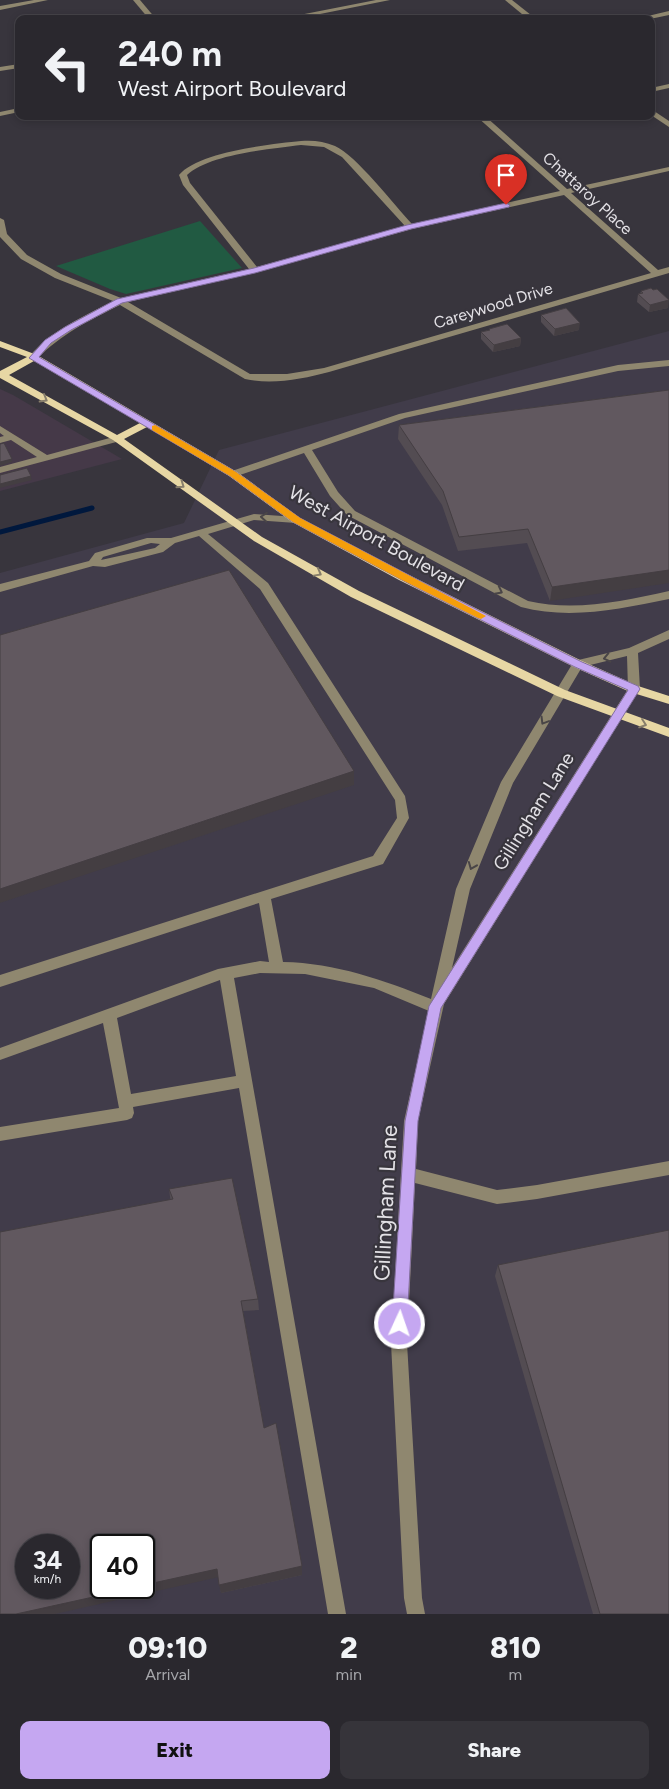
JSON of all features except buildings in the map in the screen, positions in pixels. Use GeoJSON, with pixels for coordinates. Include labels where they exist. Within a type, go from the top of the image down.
{"type":"FeatureCollection","features":[{"type":"Feature","properties":{"kind":"main road","name":"West Airport Boulevard"},"geometry":{"type":"LineString","coordinates":[[0,344],[34,358],[147,423],[233,474],[296,520],[403,577],[578,664],[634,689],[669,700]]}},
{"type":"Feature","properties":{"kind":"main road"},"geometry":{"type":"LineString","coordinates":[[1,375],[34,358]]}},
{"type":"Feature","properties":{"kind":"main road"},"geometry":{"type":"LineString","coordinates":[[1,375],[117,439],[258,539],[355,594],[561,693],[669,733]]}},
{"type":"Feature","properties":{"kind":"main road"},"geometry":{"type":"LineString","coordinates":[[117,439],[147,423]]}},
{"type":"Feature","properties":{"kind":"street"},"geometry":{"type":"LineString","coordinates":[[0,8],[45,0]]}},
{"type":"Feature","properties":{"kind":"street"},"geometry":{"type":"LineString","coordinates":[[136,0],[149,15]]}},
{"type":"Feature","properties":{"kind":"street"},"geometry":{"type":"LineString","coordinates":[[304,15],[387,0]]}},
{"type":"Feature","properties":{"kind":"street"},"geometry":{"type":"LineString","coordinates":[[508,0],[528,15]]}},
{"type":"Feature","properties":{"kind":"street"},"geometry":{"type":"LineString","coordinates":[[655,16],[669,13]]}},
{"type":"Feature","properties":{"kind":"street"},"geometry":{"type":"LineString","coordinates":[[0,69],[15,67]]}},
{"type":"Feature","properties":{"kind":"street"},"geometry":{"type":"LineString","coordinates":[[655,89],[669,86]]}},
{"type":"Feature","properties":{"kind":"street"},"geometry":{"type":"LineString","coordinates":[[0,114],[15,111]]}},
{"type":"Feature","properties":{"kind":"street"},"geometry":{"type":"LineString","coordinates":[[655,114],[669,125]]}},
{"type":"Feature","properties":{"kind":"street","name":"Chattaroy Place"},"geometry":{"type":"LineString","coordinates":[[484,120],[655,272]]}},
{"type":"Feature","properties":{"kind":"street"},"geometry":{"type":"LineString","coordinates":[[255,270],[186,183],[183,175],[186,170],[204,161],[293,144],[308,142],[324,143],[345,155],[410,227]]}},
{"type":"Feature","properties":{"kind":"street"},"geometry":{"type":"LineString","coordinates":[[34,358],[48,342],[68,328],[120,301],[255,270],[410,227],[669,169]]}},
{"type":"Feature","properties":{"kind":"street","name":"Careywood Drive"},"geometry":{"type":"LineString","coordinates":[[0,220],[3,235],[24,257],[58,276],[120,301],[248,377],[270,379],[297,378],[655,272],[669,270]]}},
{"type":"Feature","properties":{"kind":"street"},"geometry":{"type":"LineString","coordinates":[[233,474],[402,416],[618,368],[669,363]]}},
{"type":"Feature","properties":{"kind":"street"},"geometry":{"type":"LineString","coordinates":[[0,429],[47,459]]}},
{"type":"Feature","properties":{"kind":"street"},"geometry":{"type":"LineString","coordinates":[[0,440],[12,437]]}},
{"type":"Feature","properties":{"kind":"street"},"geometry":{"type":"LineString","coordinates":[[0,470],[117,439]]}},
{"type":"Feature","properties":{"kind":"street"},"geometry":{"type":"LineString","coordinates":[[306,449],[334,494],[351,513],[525,604],[554,610],[633,603],[669,595]]}},
{"type":"Feature","properties":{"kind":"street"},"geometry":{"type":"LineString","coordinates":[[0,588],[93,563],[100,555],[152,540],[171,542],[254,516],[296,520]]}},
{"type":"Feature","properties":{"kind":"street"},"geometry":{"type":"LineString","coordinates":[[0,981],[378,860],[403,818],[401,799],[264,586],[200,533]]}},
{"type":"Feature","properties":{"kind":"street"},"geometry":{"type":"LineString","coordinates":[[578,664],[632,651],[669,634]]}},
{"type":"Feature","properties":{"kind":"street"},"geometry":{"type":"LineString","coordinates":[[632,651],[634,689]]}},
{"type":"Feature","properties":{"kind":"street","name":"Gillingham Lane"},"geometry":{"type":"LineString","coordinates":[[416,1614],[413,1598],[399,1343],[411,1121],[435,1006],[463,890],[507,782],[578,664]]}},
{"type":"Feature","properties":{"kind":"street","name":"Gillingham Lane"},"geometry":{"type":"LineString","coordinates":[[435,1006],[634,689]]}},
{"type":"Feature","properties":{"kind":"street"},"geometry":{"type":"LineString","coordinates":[[264,896],[277,968]]}},
{"type":"Feature","properties":{"kind":"street"},"geometry":{"type":"LineString","coordinates":[[0,1054],[226,974],[260,967],[305,968],[376,983],[435,1006]]}},
{"type":"Feature","properties":{"kind":"street"},"geometry":{"type":"LineString","coordinates":[[226,974],[337,1614]]}},
{"type":"Feature","properties":{"kind":"street"},"geometry":{"type":"LineString","coordinates":[[0,1134],[126,1113],[109,1015]]}},
{"type":"Feature","properties":{"kind":"street"},"geometry":{"type":"LineString","coordinates":[[124,1102],[244,1082]]}},
{"type":"Feature","properties":{"kind":"street"},"geometry":{"type":"LineString","coordinates":[[408,1174],[497,1197],[537,1192],[669,1168]]}},
{"type":"Feature","properties":{"kind":"shaded area"},"geometry":{"type":"Polygon","coordinates":[[[669,331],[669,1614],[0,1614],[0,573],[184,523],[219,450],[669,331]]]}},
{"type":"Feature","properties":{"kind":"shaded area"},"geometry":{"type":"Polygon","coordinates":[[[0,389],[13,395],[122,459],[0,491],[0,389]]]}},
{"type":"Feature","properties":{"kind":"green space"},"geometry":{"type":"Polygon","coordinates":[[[200,221],[242,268],[126,294],[56,266],[200,221]]]}},
{"type":"Feature","properties":{"kind":"waterway"},"geometry":{"type":"LineString","coordinates":[[0,532],[92,508]]}},
{"type":"Feature","properties":{"kind":"slow traffic"},"geometry":{"type":"LineString","coordinates":[[155,428],[233,474],[296,520],[481,616]]}},
{"type":"Feature","properties":{"kind":"route"},"geometry":{"type":"LineString","coordinates":[[400,1324],[411,1121],[435,1006],[634,689],[578,664],[420,586],[296,520],[233,474],[34,358],[48,342],[68,328],[120,301],[255,270],[410,227],[506,205]]}}]}
